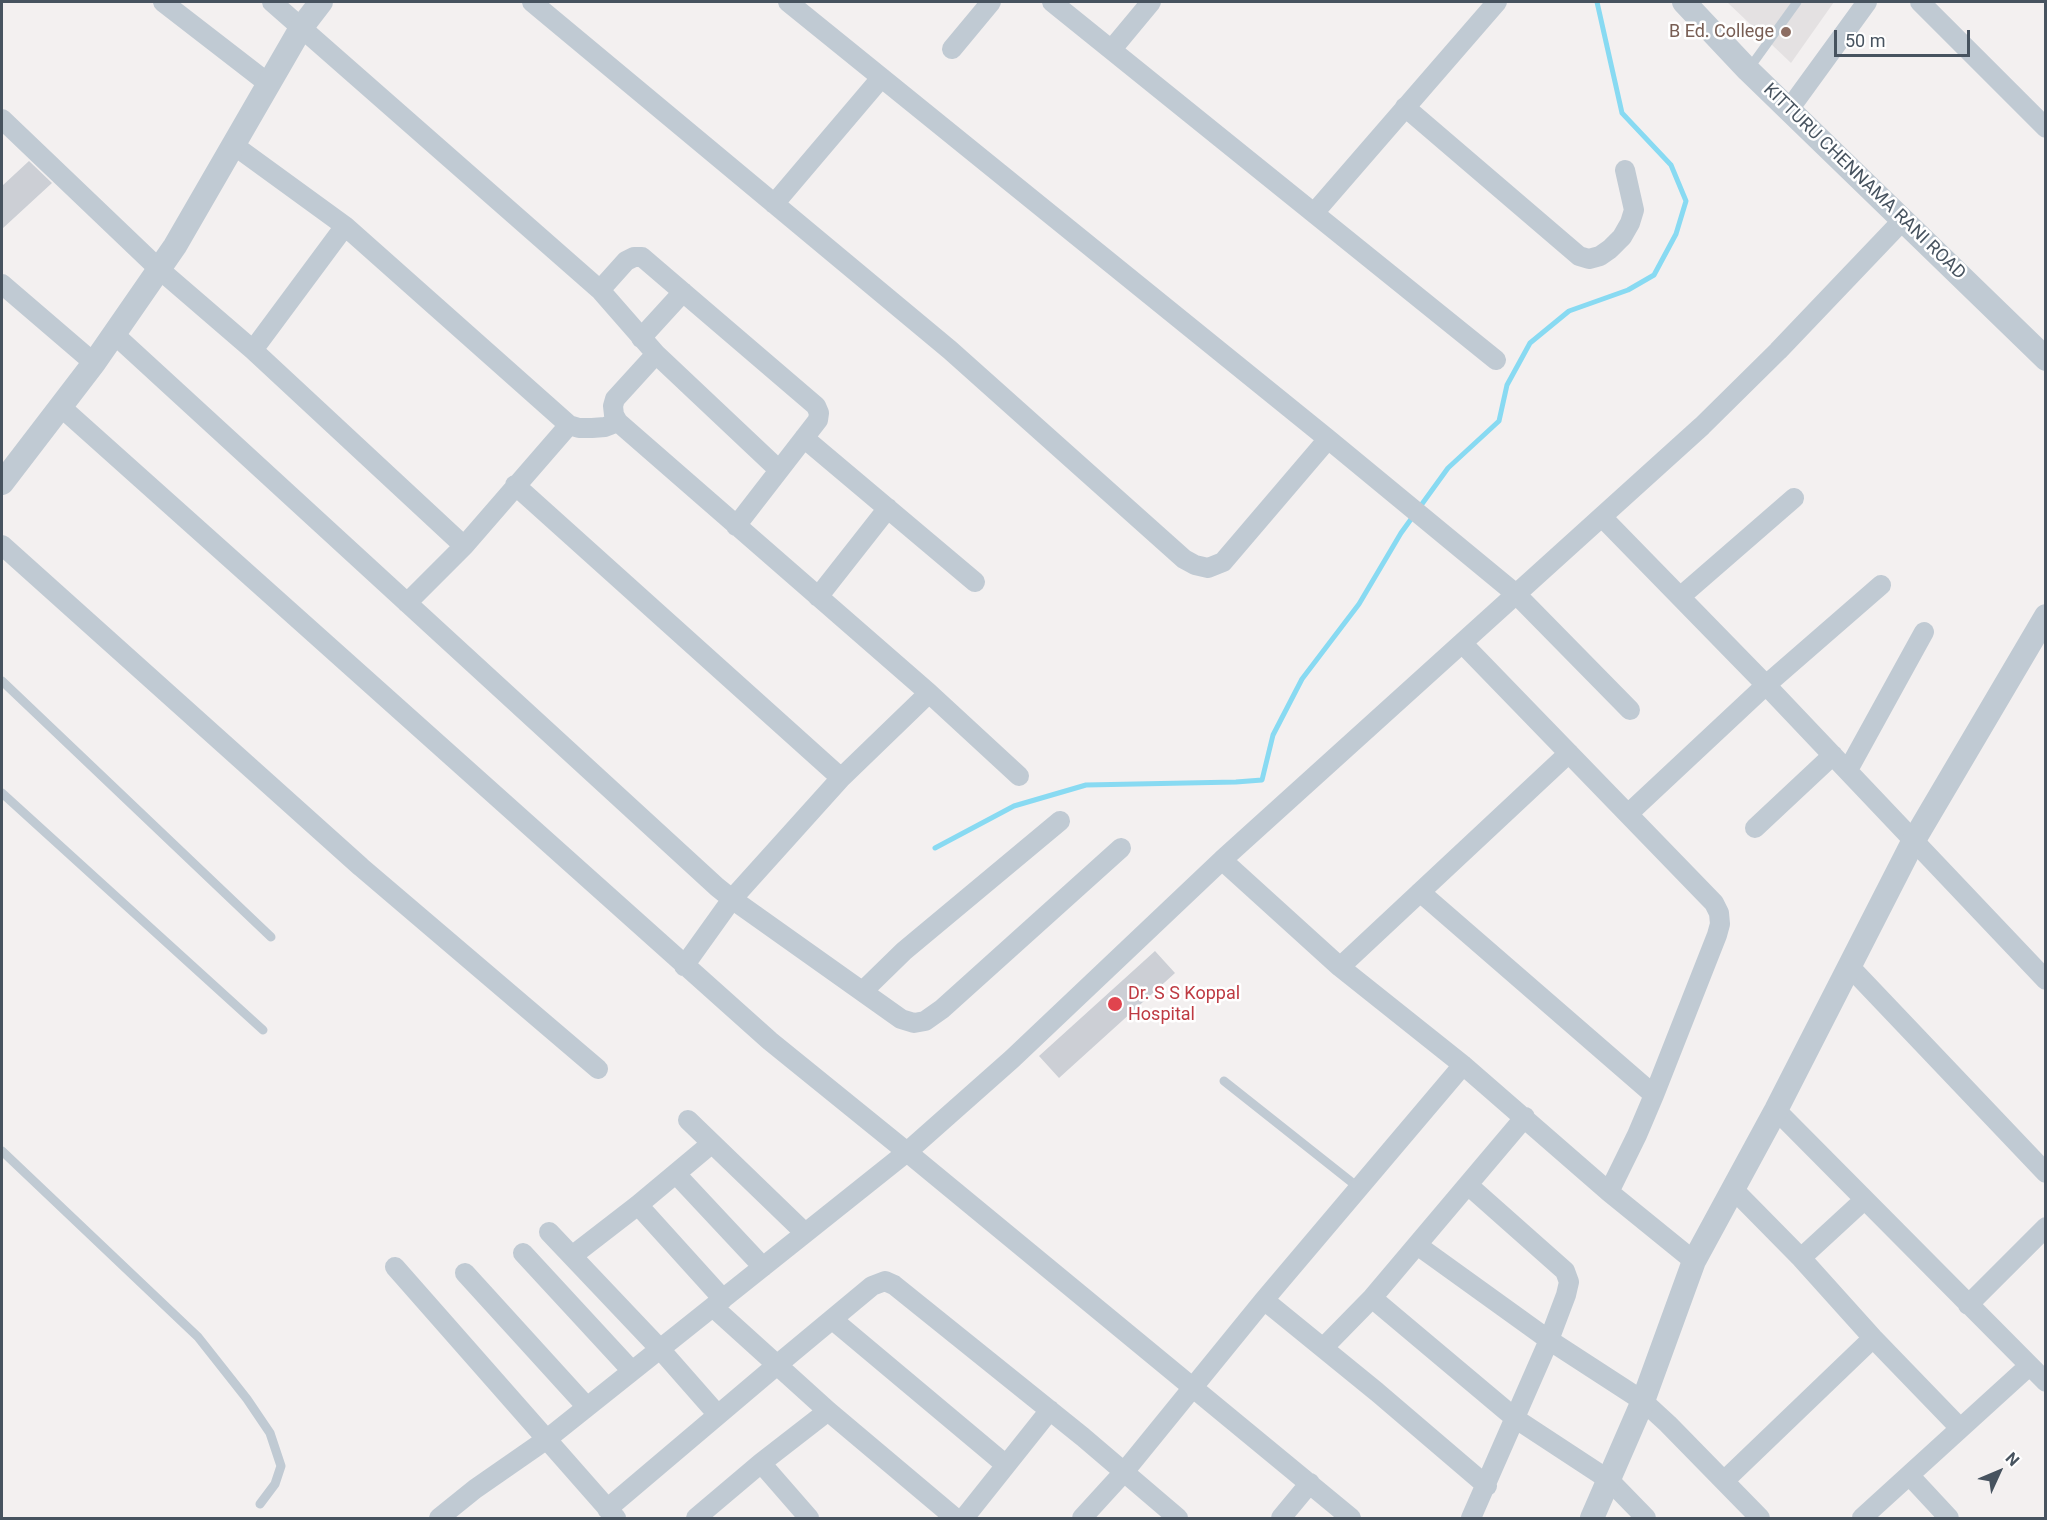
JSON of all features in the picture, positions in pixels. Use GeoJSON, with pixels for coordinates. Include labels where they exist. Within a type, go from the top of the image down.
{"type":"FeatureCollection","features":[{"type":"Feature","properties":{"kind":"street"},"geometry":{"type":"LineString","coordinates":[[164,2],[269,84]]}},
{"type":"Feature","properties":{"kind":"street"},"geometry":{"type":"LineString","coordinates":[[272,2],[600,290],[656,354],[778,470]]}},
{"type":"Feature","properties":{"kind":"street"},"geometry":{"type":"LineString","coordinates":[[2,483],[94,363],[175,246],[302,28],[321,2]]}},
{"type":"Feature","properties":{"kind":"street"},"geometry":{"type":"LineString","coordinates":[[532,2],[951,350],[1184,559],[1195,566],[1208,568],[1223,562],[1328,439]]}},
{"type":"Feature","properties":{"kind":"street"},"geometry":{"type":"LineString","coordinates":[[788,2],[1389,488],[1516,594],[1630,710]]}},
{"type":"Feature","properties":{"kind":"street"},"geometry":{"type":"LineString","coordinates":[[952,49],[991,2]]}},
{"type":"Feature","properties":{"kind":"street"},"geometry":{"type":"LineString","coordinates":[[1053,2],[1496,360]]}},
{"type":"Feature","properties":{"kind":"street"},"geometry":{"type":"LineString","coordinates":[[1112,49],[1151,2]]}},
{"type":"Feature","properties":{"kind":"street"},"geometry":{"type":"LineString","coordinates":[[1314,213],[1497,2]]}},
{"type":"Feature","properties":{"kind":"street","name":"KITTURU CHENNAMA RANI ROAD"},"geometry":{"type":"LineString","coordinates":[[1684,2],[1748,70],[1790,108],[2046,359]]}},
{"type":"Feature","properties":{"kind":"street"},"geometry":{"type":"LineString","coordinates":[[1790,108],[1867,2]]}},
{"type":"Feature","properties":{"kind":"street"},"geometry":{"type":"LineString","coordinates":[[1920,2],[2043,121]]}},
{"type":"Feature","properties":{"kind":"street"},"geometry":{"type":"LineString","coordinates":[[774,204],[881,78]]}},
{"type":"Feature","properties":{"kind":"street"},"geometry":{"type":"LineString","coordinates":[[1405,107],[1579,256],[1589,259],[1600,256],[1610,249],[1622,237],[1630,223],[1634,210],[1625,170]]}},
{"type":"Feature","properties":{"kind":"street"},"geometry":{"type":"LineString","coordinates":[[2,119],[159,269],[253,350],[464,546]]}},
{"type":"Feature","properties":{"kind":"street"},"geometry":{"type":"LineString","coordinates":[[235,146],[345,226],[569,425],[579,428],[599,428],[618,422]]}},
{"type":"Feature","properties":{"kind":"street"},"geometry":{"type":"LineString","coordinates":[[439,1518],[475,1489],[547,1440],[907,1152],[1012,1059],[1222,860],[1702,426],[1778,351],[1903,220]]}},
{"type":"Feature","properties":{"kind":"street"},"geometry":{"type":"LineString","coordinates":[[253,350],[345,226]]}},
{"type":"Feature","properties":{"kind":"street"},"geometry":{"type":"LineString","coordinates":[[600,290],[626,261],[634,257],[642,257],[816,406],[819,413],[818,420],[736,526]]}},
{"type":"Feature","properties":{"kind":"street"},"geometry":{"type":"LineString","coordinates":[[2,284],[94,363]]}},
{"type":"Feature","properties":{"kind":"street"},"geometry":{"type":"LineString","coordinates":[[641,338],[683,292]]}},
{"type":"Feature","properties":{"kind":"street"},"geometry":{"type":"LineString","coordinates":[[114,334],[732,899],[901,1019],[914,1023],[925,1021],[942,1009],[1121,848]]}},
{"type":"Feature","properties":{"kind":"street"},"geometry":{"type":"LineString","coordinates":[[656,354],[615,399],[614,415],[618,422],[929,693],[1019,776]]}},
{"type":"Feature","properties":{"kind":"street"},"geometry":{"type":"LineString","coordinates":[[61,407],[770,1041],[1351,1518]]}},
{"type":"Feature","properties":{"kind":"street"},"geometry":{"type":"LineString","coordinates":[[407,603],[464,546],[569,425]]}},
{"type":"Feature","properties":{"kind":"street"},"geometry":{"type":"LineString","coordinates":[[804,438],[975,582]]}},
{"type":"Feature","properties":{"kind":"street"},"geometry":{"type":"LineString","coordinates":[[516,485],[842,778]]}},
{"type":"Feature","properties":{"kind":"street"},"geometry":{"type":"LineString","coordinates":[[1680,597],[1794,498]]}},
{"type":"Feature","properties":{"kind":"street"},"geometry":{"type":"LineString","coordinates":[[818,597],[888,508]]}},
{"type":"Feature","properties":{"kind":"street"},"geometry":{"type":"LineString","coordinates":[[1602,517],[1848,770],[2046,980]]}},
{"type":"Feature","properties":{"kind":"street"},"geometry":{"type":"LineString","coordinates":[[2,545],[361,867],[598,1069]]}},
{"type":"Feature","properties":{"kind":"street"},"geometry":{"type":"LineString","coordinates":[[1628,814],[1766,685],[1881,585]]}},
{"type":"Feature","properties":{"kind":"street"},"geometry":{"type":"LineString","coordinates":[[1592,1518],[1643,1401],[1694,1261],[1851,967],[1914,840],[2046,616]]}},
{"type":"Feature","properties":{"kind":"street"},"geometry":{"type":"LineString","coordinates":[[1848,770],[1924,632]]}},
{"type":"Feature","properties":{"kind":"street"},"geometry":{"type":"LineString","coordinates":[[1462,643],[1714,903],[1719,913],[1720,924],[1717,935],[1654,1095],[1609,1192]]}},
{"type":"Feature","properties":{"kind":"street"},"geometry":{"type":"LineString","coordinates":[[684,966],[732,899],[842,778],[929,693]]}},
{"type":"Feature","properties":{"kind":"street"},"geometry":{"type":"LineString","coordinates":[[1340,967],[1569,753]]}},
{"type":"Feature","properties":{"kind":"street"},"geometry":{"type":"LineString","coordinates":[[1755,828],[1833,756]]}},
{"type":"Feature","properties":{"kind":"street"},"geometry":{"type":"LineString","coordinates":[[863,991],[904,951],[1060,821]]}},
{"type":"Feature","properties":{"kind":"street"},"geometry":{"type":"LineString","coordinates":[[1222,860],[1340,967],[1463,1065],[1609,1192],[1694,1261]]}},
{"type":"Feature","properties":{"kind":"street"},"geometry":{"type":"LineString","coordinates":[[1420,892],[1654,1095]]}},
{"type":"Feature","properties":{"kind":"street"},"geometry":{"type":"LineString","coordinates":[[1851,967],[2046,1173]]}},
{"type":"Feature","properties":{"kind":"street"},"geometry":{"type":"LineString","coordinates":[[1082,1518],[1124,1472],[1264,1300],[1463,1065]]}},
{"type":"Feature","properties":{"kind":"street"},"geometry":{"type":"LineString","coordinates":[[1776,1110],[2046,1382]]}},
{"type":"Feature","properties":{"kind":"street"},"geometry":{"type":"LineString","coordinates":[[1323,1348],[1372,1298],[1525,1118]]}},
{"type":"Feature","properties":{"kind":"street"},"geometry":{"type":"LineString","coordinates":[[688,1120],[805,1233]]}},
{"type":"Feature","properties":{"kind":"street"},"geometry":{"type":"LineString","coordinates":[[572,1256],[711,1144]]}},
{"type":"Feature","properties":{"kind":"street"},"geometry":{"type":"LineString","coordinates":[[676,1174],[763,1267]]}},
{"type":"Feature","properties":{"kind":"street"},"geometry":{"type":"LineString","coordinates":[[1468,1185],[1565,1271],[1569,1282],[1549,1340],[1487,1486],[1471,1518]]}},
{"type":"Feature","properties":{"kind":"street"},"geometry":{"type":"LineString","coordinates":[[1733,1189],[1960,1428]]}},
{"type":"Feature","properties":{"kind":"street"},"geometry":{"type":"LineString","coordinates":[[1801,1258],[1864,1200]]}},
{"type":"Feature","properties":{"kind":"street"},"geometry":{"type":"LineString","coordinates":[[638,1205],[718,1303],[777,1365],[955,1518]]}},
{"type":"Feature","properties":{"kind":"street"},"geometry":{"type":"LineString","coordinates":[[1968,1305],[2046,1227]]}},
{"type":"Feature","properties":{"kind":"street"},"geometry":{"type":"LineString","coordinates":[[549,1232],[660,1349],[718,1415]]}},
{"type":"Feature","properties":{"kind":"street"},"geometry":{"type":"LineString","coordinates":[[1417,1245],[1549,1340],[1643,1401],[1760,1518]]}},
{"type":"Feature","properties":{"kind":"street"},"geometry":{"type":"LineString","coordinates":[[523,1253],[632,1371]]}},
{"type":"Feature","properties":{"kind":"street"},"geometry":{"type":"LineString","coordinates":[[395,1268],[612,1514],[718,1415],[873,1286],[885,1281],[1050,1410],[1178,1518]]}},
{"type":"Feature","properties":{"kind":"street"},"geometry":{"type":"LineString","coordinates":[[465,1273],[587,1407]]}},
{"type":"Feature","properties":{"kind":"street"},"geometry":{"type":"LineString","coordinates":[[1372,1298],[1516,1419],[1609,1480],[1646,1518]]}},
{"type":"Feature","properties":{"kind":"street"},"geometry":{"type":"LineString","coordinates":[[1264,1300],[1487,1486]]}},
{"type":"Feature","properties":{"kind":"street"},"geometry":{"type":"LineString","coordinates":[[833,1320],[1006,1466]]}},
{"type":"Feature","properties":{"kind":"street"},"geometry":{"type":"LineString","coordinates":[[1724,1481],[1873,1338]]}},
{"type":"Feature","properties":{"kind":"street"},"geometry":{"type":"LineString","coordinates":[[1862,1518],[2028,1366]]}},
{"type":"Feature","properties":{"kind":"street"},"geometry":{"type":"LineString","coordinates":[[696,1518],[718,1511],[761,1463],[828,1410]]}},
{"type":"Feature","properties":{"kind":"street"},"geometry":{"type":"LineString","coordinates":[[964,1518],[1050,1410]]}},
{"type":"Feature","properties":{"kind":"street"},"geometry":{"type":"LineString","coordinates":[[761,1463],[809,1518]]}},
{"type":"Feature","properties":{"kind":"street"},"geometry":{"type":"LineString","coordinates":[[1909,1475],[1949,1518]]}},
{"type":"Feature","properties":{"kind":"street"},"geometry":{"type":"LineString","coordinates":[[1281,1518],[1310,1483]]}},
{"type":"Feature","properties":{"kind":"lane"},"geometry":{"type":"LineString","coordinates":[[1748,70],[1797,2]]}},
{"type":"Feature","properties":{"kind":"lane"},"geometry":{"type":"LineString","coordinates":[[2,681],[270,937]]}},
{"type":"Feature","properties":{"kind":"lane"},"geometry":{"type":"LineString","coordinates":[[2,794],[263,1030]]}},
{"type":"Feature","properties":{"kind":"lane"},"geometry":{"type":"LineString","coordinates":[[1224,1081],[1359,1188]]}},
{"type":"Feature","properties":{"kind":"lane"},"geometry":{"type":"LineString","coordinates":[[2,1151],[198,1337],[247,1399],[270,1433],[281,1466],[275,1484],[260,1504]]}},
{"type":"Feature","properties":{"kind":"shaded area","name":"B Ed. College"},"geometry":{"type":"Polygon","coordinates":[[[1727,2],[1834,2],[1791,63],[1727,2]]]}},
{"type":"Feature","properties":{"kind":"building"},"geometry":{"type":"Polygon","coordinates":[[[29,161],[52,183],[2,229],[2,186],[29,161]]]}},
{"type":"Feature","properties":{"kind":"building"},"geometry":{"type":"Polygon","coordinates":[[[1155,951],[1175,973],[1059,1078],[1039,1056],[1155,951]]]}},
{"type":"Feature","properties":{"kind":"waterway"},"geometry":{"type":"LineString","coordinates":[[935,848],[1014,806],[1086,785],[1262,780],[1273,735],[1302,679],[1359,604],[1401,533],[1448,468],[1499,421],[1507,385],[1530,343],[1569,311],[1628,290],[1654,275],[1676,234],[1686,201],[1671,165],[1622,113],[1597,2]]}},
{"type":"Feature","properties":{"kind":"place","name":"B Ed. College"},"geometry":{"type":"Point","coordinates":[1786,32]}},
{"type":"Feature","properties":{"kind":"place","name":"Dr. S S Koppal Hospital"},"geometry":{"type":"Point","coordinates":[1115,1004]}}]}
